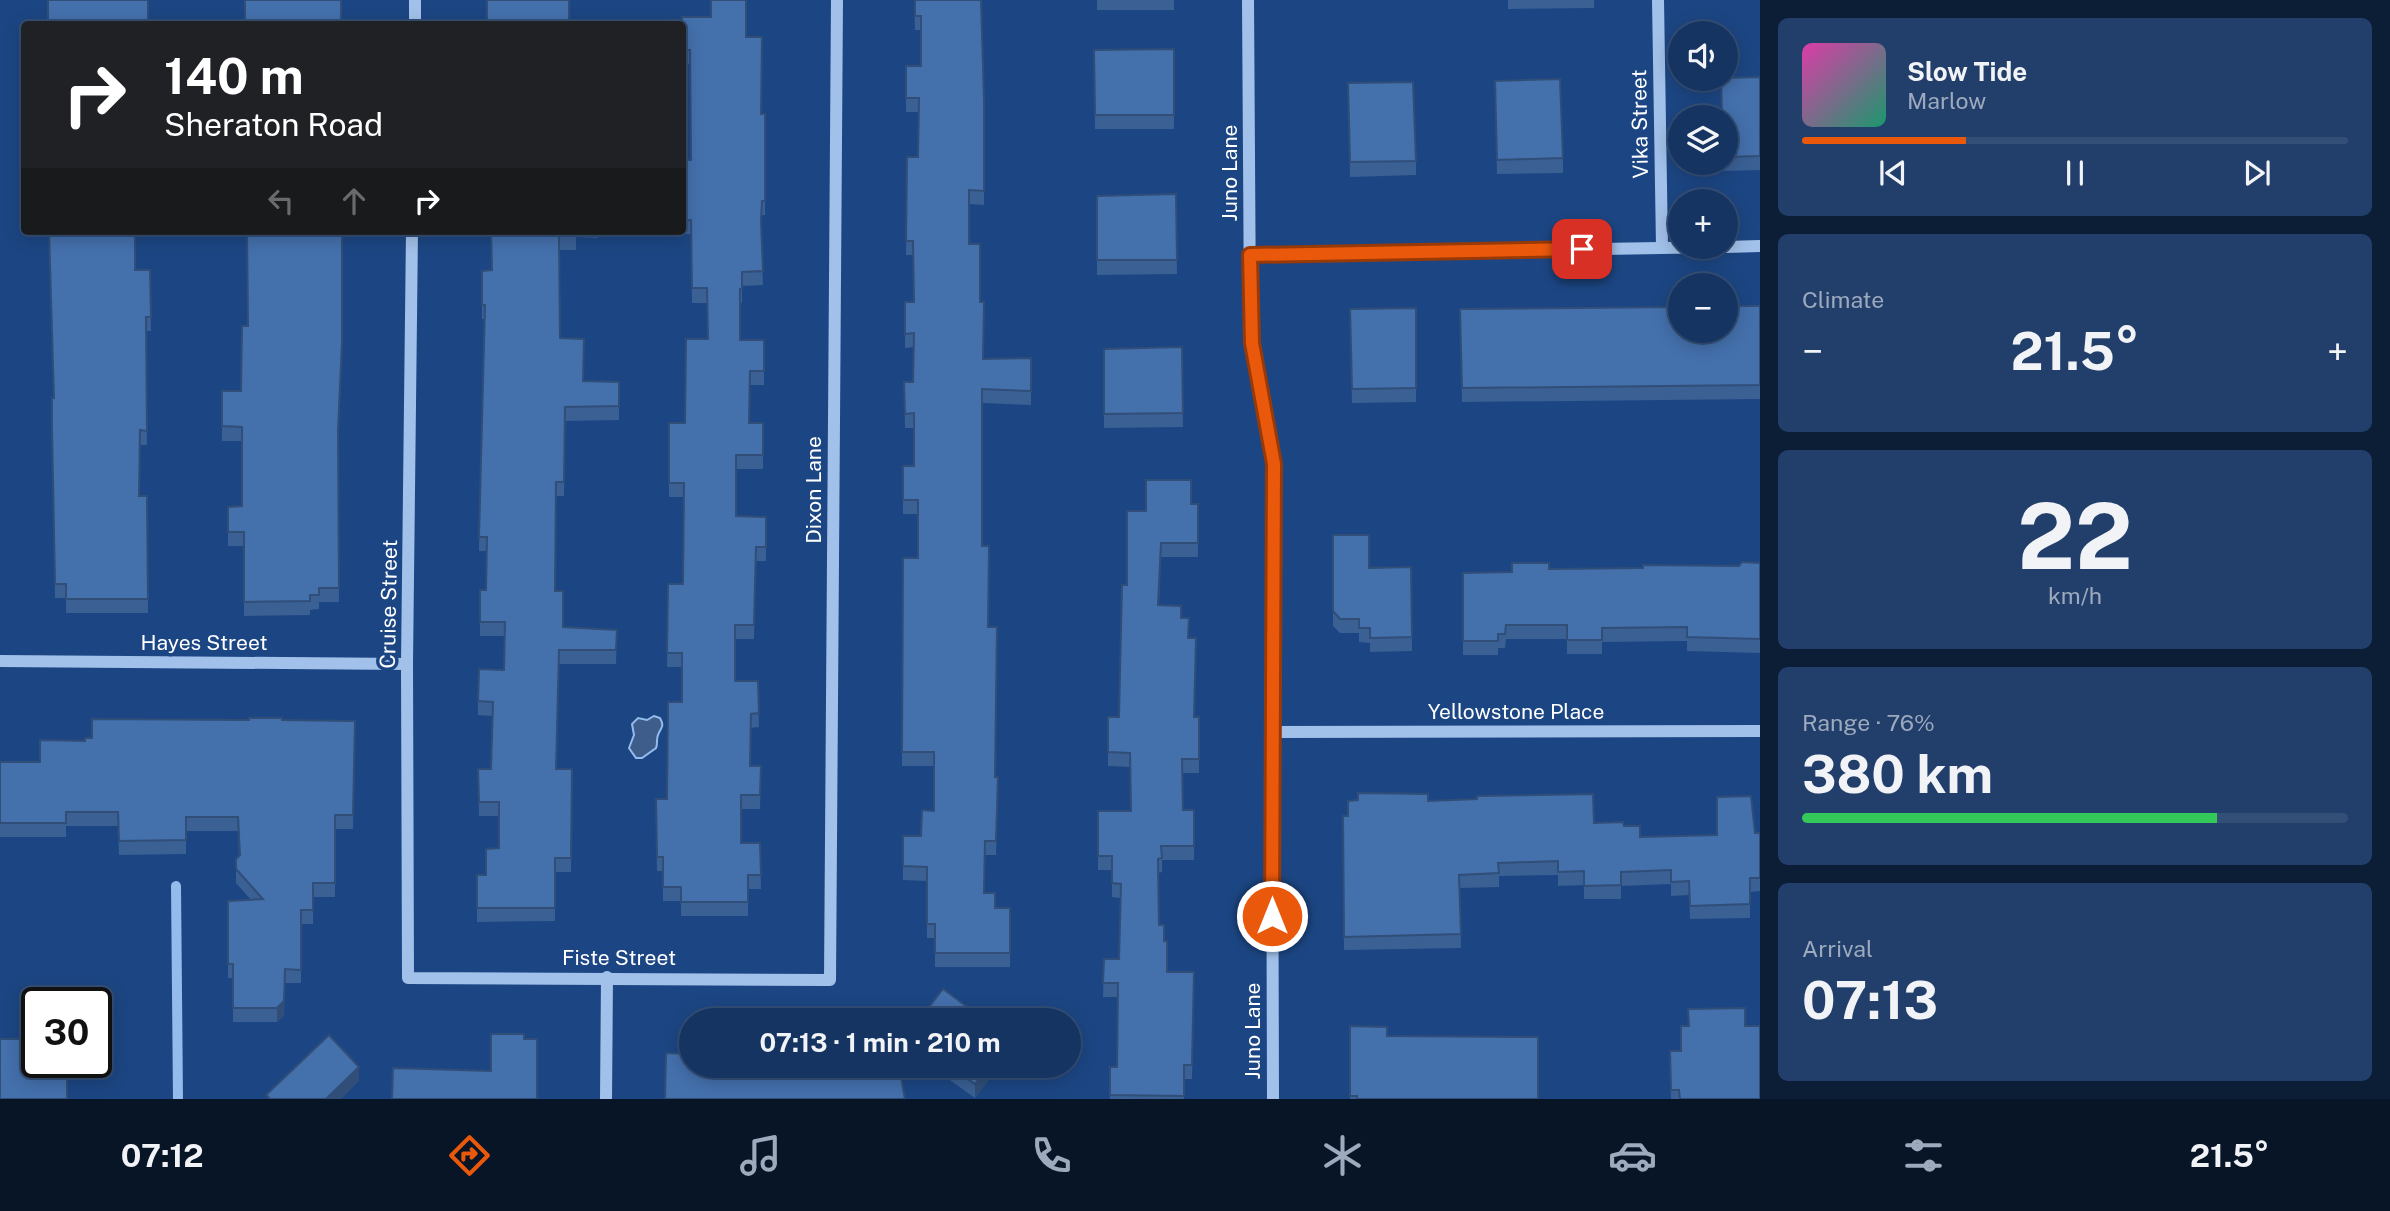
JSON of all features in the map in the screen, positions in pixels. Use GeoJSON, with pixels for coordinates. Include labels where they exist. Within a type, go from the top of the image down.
{"type":"FeatureCollection","features":[{"type":"Feature","properties":{"kind":"street"},"geometry":{"type":"LineString","coordinates":[[415,0],[415,21]]}},
{"type":"Feature","properties":{"kind":"street","name":"Dixon Lane"},"geometry":{"type":"LineString","coordinates":[[830,980],[838,0]]}},
{"type":"Feature","properties":{"kind":"street","name":"Juno Lane"},"geometry":{"type":"LineString","coordinates":[[1248,0],[1252,343],[1274,464],[1273,1099]]}},
{"type":"Feature","properties":{"kind":"street","name":"Vika Street"},"geometry":{"type":"LineString","coordinates":[[1658,0],[1662,247]]}},
{"type":"Feature","properties":{"kind":"street","name":"Cruise Street"},"geometry":{"type":"LineString","coordinates":[[408,978],[407,663],[412,235]]}},
{"type":"Feature","properties":{"kind":"street"},"geometry":{"type":"LineString","coordinates":[[1738,247],[1760,246]]}},
{"type":"Feature","properties":{"kind":"street"},"geometry":{"type":"LineString","coordinates":[[1250,255],[1668,247]]}},
{"type":"Feature","properties":{"kind":"street","name":"Hayes Street"},"geometry":{"type":"LineString","coordinates":[[0,661],[407,663]]}},
{"type":"Feature","properties":{"kind":"street","name":"Yellowstone Place"},"geometry":{"type":"LineString","coordinates":[[1272,733],[1760,731]]}},
{"type":"Feature","properties":{"kind":"street"},"geometry":{"type":"LineString","coordinates":[[606,1099],[607,977]]}},
{"type":"Feature","properties":{"kind":"street","name":"Fiste Street"},"geometry":{"type":"LineString","coordinates":[[408,978],[830,980]]}},
{"type":"Feature","properties":{"kind":"water"},"geometry":{"type":"Polygon","coordinates":[[[654,716],[660,718],[662,725],[656,748],[642,758],[636,758],[629,748],[634,735],[632,724],[638,718],[647,720],[654,716]]]}},
{"type":"Feature","properties":{"kind":"building"},"geometry":{"type":"Polygon","coordinates":[[[48,0],[148,0],[148,21],[48,21],[48,0]]]}},
{"type":"Feature","properties":{"kind":"building"},"geometry":{"type":"Polygon","coordinates":[[[245,0],[341,0],[341,21],[245,21],[245,0]]]}},
{"type":"Feature","properties":{"kind":"building"},"geometry":{"type":"Polygon","coordinates":[[[487,0],[569,0],[569,21],[487,21],[487,0]]]}},
{"type":"Feature","properties":{"kind":"building"},"geometry":{"type":"Polygon","coordinates":[[[711,0],[746,0],[746,37],[762,37],[761,114],[765,114],[765,201],[762,201],[761,220],[763,271],[742,272],[740,340],[764,340],[764,371],[750,371],[749,423],[763,423],[763,455],[736,455],[736,516],[766,517],[766,547],[756,547],[754,625],[735,625],[735,681],[758,681],[759,713],[751,714],[750,766],[761,766],[760,795],[741,795],[741,843],[760,843],[761,875],[748,875],[748,902],[681,902],[681,887],[663,887],[663,857],[657,857],[656,799],[667,799],[668,702],[682,702],[682,653],[667,653],[668,584],[683,584],[684,483],[669,483],[669,423],[685,423],[686,339],[708,339],[707,288],[692,288],[691,220],[686,220],[686,160],[691,160],[690,50],[686,50],[686,21],[682,21],[682,17],[711,17],[711,0]]]}},
{"type":"Feature","properties":{"kind":"building"},"geometry":{"type":"Polygon","coordinates":[[[915,0],[981,0],[984,191],[969,190],[969,244],[980,244],[980,302],[984,302],[983,359],[1031,358],[1031,391],[982,389],[982,546],[989,546],[988,627],[997,627],[995,777],[998,777],[996,841],[985,841],[984,893],[995,893],[995,908],[1010,908],[1010,953],[935,953],[935,924],[927,924],[927,867],[903,866],[903,836],[921,836],[922,810],[934,811],[934,752],[902,752],[903,558],[918,558],[918,500],[903,500],[903,466],[914,466],[914,413],[905,414],[904,382],[913,382],[914,333],[905,334],[905,302],[914,302],[913,241],[906,241],[907,157],[918,157],[919,98],[906,98],[906,66],[921,66],[921,16],[915,16],[915,0]]]}},
{"type":"Feature","properties":{"kind":"building"},"geometry":{"type":"Polygon","coordinates":[[[1174,49],[1174,115],[1095,115],[1094,50],[1174,49]]]}},
{"type":"Feature","properties":{"kind":"building"},"geometry":{"type":"Polygon","coordinates":[[[1760,77],[1760,156],[1738,157],[1738,105],[1722,105],[1721,91],[1738,91],[1738,78],[1760,77]]]}},
{"type":"Feature","properties":{"kind":"building"},"geometry":{"type":"Polygon","coordinates":[[[1560,79],[1563,158],[1497,160],[1495,81],[1560,79]]]}},
{"type":"Feature","properties":{"kind":"building"},"geometry":{"type":"Polygon","coordinates":[[[1413,82],[1416,161],[1350,162],[1348,83],[1413,82]]]}},
{"type":"Feature","properties":{"kind":"building"},"geometry":{"type":"Polygon","coordinates":[[[1176,194],[1177,260],[1097,260],[1097,196],[1176,194]]]}},
{"type":"Feature","properties":{"kind":"building"},"geometry":{"type":"Polygon","coordinates":[[[49,235],[135,235],[135,270],[150,270],[151,317],[146,317],[147,431],[140,430],[139,496],[147,496],[148,599],[66,599],[66,584],[55,584],[52,428],[54,398],[49,235]]]}},
{"type":"Feature","properties":{"kind":"building"},"geometry":{"type":"Polygon","coordinates":[[[247,235],[342,235],[342,342],[338,431],[339,588],[319,588],[319,595],[310,595],[310,601],[244,602],[244,532],[228,532],[228,507],[242,506],[242,427],[222,426],[222,391],[241,391],[242,326],[248,326],[247,235]]]}},
{"type":"Feature","properties":{"kind":"building"},"geometry":{"type":"Polygon","coordinates":[[[491,235],[576,235],[559,236],[560,338],[584,339],[583,381],[619,382],[619,406],[565,407],[564,482],[556,482],[555,591],[563,591],[563,627],[617,630],[616,650],[559,650],[556,769],[572,769],[571,858],[555,858],[555,908],[477,908],[477,875],[486,875],[486,849],[499,848],[499,802],[479,802],[478,769],[491,769],[493,702],[478,701],[479,669],[504,670],[505,622],[480,622],[480,590],[486,590],[487,537],[479,537],[485,305],[482,305],[482,271],[492,270],[491,235]]]}},
{"type":"Feature","properties":{"kind":"building"},"geometry":{"type":"Polygon","coordinates":[[[1738,306],[1760,306],[1760,385],[1462,388],[1460,309],[1668,307],[1668,343],[1738,343],[1738,306]]]}},
{"type":"Feature","properties":{"kind":"building"},"geometry":{"type":"Polygon","coordinates":[[[1416,308],[1416,388],[1352,389],[1350,309],[1416,308]]]}},
{"type":"Feature","properties":{"kind":"building"},"geometry":{"type":"Polygon","coordinates":[[[1182,347],[1183,413],[1104,414],[1104,349],[1182,347]]]}},
{"type":"Feature","properties":{"kind":"building"},"geometry":{"type":"Polygon","coordinates":[[[1146,480],[1191,480],[1191,504],[1198,504],[1198,543],[1161,543],[1158,605],[1181,606],[1181,618],[1189,618],[1188,638],[1196,638],[1194,717],[1199,717],[1199,759],[1182,759],[1183,810],[1194,810],[1194,846],[1161,846],[1162,858],[1158,859],[1159,925],[1164,925],[1164,941],[1167,941],[1167,972],[1194,972],[1192,1065],[1184,1065],[1184,1096],[1110,1095],[1110,1067],[1117,1067],[1118,983],[1103,983],[1104,959],[1119,959],[1121,884],[1112,883],[1112,856],[1098,856],[1098,811],[1131,811],[1130,753],[1108,752],[1108,717],[1119,717],[1122,585],[1127,585],[1127,511],[1146,511],[1146,480]]]}},
{"type":"Feature","properties":{"kind":"building"},"geometry":{"type":"Polygon","coordinates":[[[1333,535],[1369,535],[1369,568],[1411,567],[1412,637],[1370,638],[1370,628],[1359,628],[1359,619],[1340,619],[1333,611],[1333,535]]]}},
{"type":"Feature","properties":{"kind":"building"},"geometry":{"type":"Polygon","coordinates":[[[1742,562],[1760,563],[1760,639],[1687,637],[1687,627],[1602,628],[1602,640],[1567,640],[1567,625],[1506,625],[1505,634],[1498,634],[1498,641],[1463,641],[1463,573],[1512,572],[1512,563],[1549,563],[1549,569],[1643,568],[1643,565],[1739,566],[1742,562]]]}},
{"type":"Feature","properties":{"kind":"building"},"geometry":{"type":"Polygon","coordinates":[[[249,718],[355,721],[353,815],[335,815],[335,883],[313,883],[313,910],[301,910],[301,970],[285,969],[284,1001],[277,1008],[233,1008],[233,964],[228,964],[228,901],[263,899],[236,869],[236,859],[240,855],[238,817],[186,817],[186,840],[119,841],[118,812],[66,812],[66,823],[0,823],[0,762],[40,762],[40,740],[85,741],[85,738],[92,738],[92,719],[249,718]]]}},
{"type":"Feature","properties":{"kind":"building"},"geometry":{"type":"Polygon","coordinates":[[[1358,793],[1428,794],[1428,801],[1477,799],[1477,796],[1593,794],[1594,823],[1623,822],[1624,826],[1640,826],[1640,837],[1717,835],[1717,797],[1751,796],[1755,833],[1760,833],[1760,878],[1750,878],[1750,904],[1690,906],[1689,881],[1671,882],[1671,870],[1621,872],[1621,885],[1584,886],[1584,871],[1558,872],[1558,861],[1498,863],[1499,873],[1459,875],[1461,934],[1344,937],[1343,816],[1348,816],[1348,801],[1358,800],[1358,793]]]}},
{"type":"Feature","properties":{"kind":"building"},"geometry":{"type":"Polygon","coordinates":[[[943,989],[969,1008],[928,1008],[943,989]]]}},
{"type":"Feature","properties":{"kind":"building"},"geometry":{"type":"Polygon","coordinates":[[[1745,1008],[1745,1026],[1760,1026],[1760,1099],[1680,1099],[1679,1090],[1671,1090],[1670,1051],[1681,1051],[1681,1026],[1689,1026],[1688,1009],[1745,1008]]]}},
{"type":"Feature","properties":{"kind":"building"},"geometry":{"type":"Polygon","coordinates":[[[1350,1026],[1387,1027],[1387,1036],[1538,1037],[1538,1099],[1357,1099],[1357,1096],[1350,1096],[1350,1026]]]}},
{"type":"Feature","properties":{"kind":"building"},"geometry":{"type":"Polygon","coordinates":[[[491,1034],[524,1034],[524,1039],[537,1039],[537,1099],[392,1099],[393,1068],[491,1071],[491,1034]]]}},
{"type":"Feature","properties":{"kind":"building"},"geometry":{"type":"Polygon","coordinates":[[[329,1035],[359,1067],[326,1099],[270,1099],[266,1095],[329,1035]]]}},
{"type":"Feature","properties":{"kind":"building"},"geometry":{"type":"Polygon","coordinates":[[[0,1039],[21,1039],[21,1078],[67,1078],[67,1099],[0,1099],[0,1039]]]}},
{"type":"Feature","properties":{"kind":"building"},"geometry":{"type":"Polygon","coordinates":[[[666,1053],[679,1054],[679,1078],[901,1078],[905,1099],[665,1099],[666,1053]]]}},
{"type":"Feature","properties":{"kind":"building"},"geometry":{"type":"Polygon","coordinates":[[[966,1078],[979,1078],[975,1084],[966,1078]]]}},
{"type":"Feature","properties":{"kind":"waterway"},"geometry":{"type":"LineString","coordinates":[[176,886],[178,1099]]}},
{"type":"Feature","properties":{"kind":"route"},"geometry":{"type":"LineString","coordinates":[[1272,916],[1274,458],[1252,343],[1250,255],[1582,249]]}}]}
